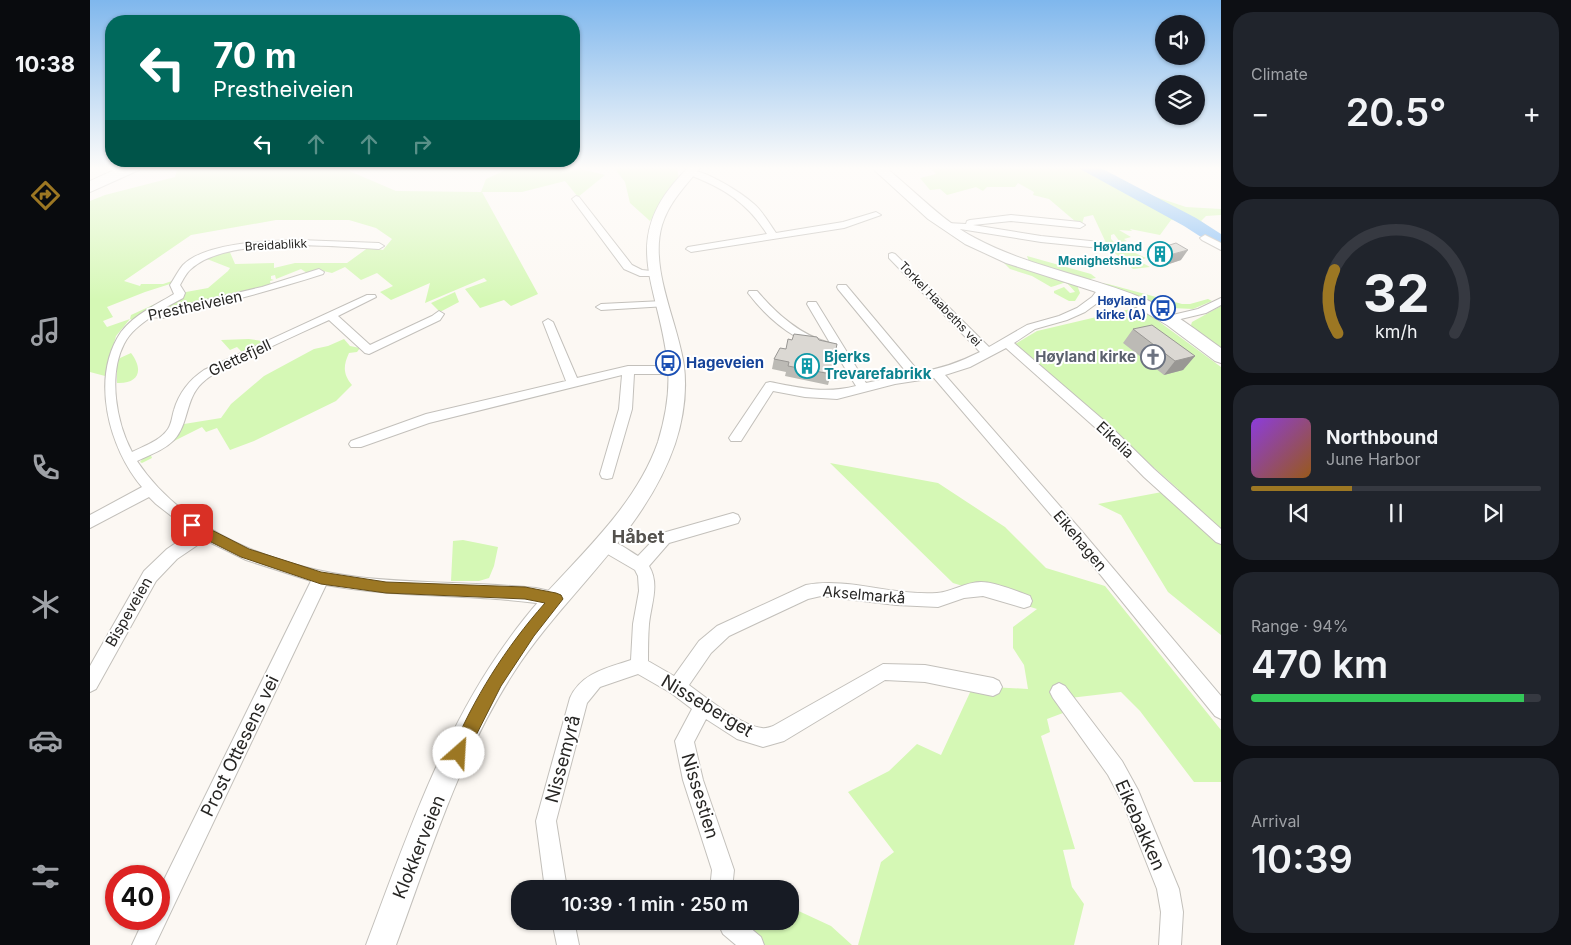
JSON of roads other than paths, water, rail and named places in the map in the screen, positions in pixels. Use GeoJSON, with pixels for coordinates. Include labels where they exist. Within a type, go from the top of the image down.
{"type":"FeatureCollection","features":[{"type":"Feature","properties":{"kind":"main road"},"geometry":{"type":"LineString","coordinates":[[934,211],[970,241],[991,251],[1142,304],[1168,319],[1221,357]]}},
{"type":"Feature","properties":{"kind":"street"},"geometry":{"type":"LineString","coordinates":[[585,211],[628,267],[640,273],[656,274]]}},
{"type":"Feature","properties":{"kind":"street"},"geometry":{"type":"LineString","coordinates":[[556,599],[604,545],[641,493],[665,446],[675,405],[677,370],[656,274],[652,245],[657,221],[662,211]]}},
{"type":"Feature","properties":{"kind":"street"},"geometry":{"type":"LineString","coordinates":[[756,211],[773,236]]}},
{"type":"Feature","properties":{"kind":"street"},"geometry":{"type":"LineString","coordinates":[[691,249],[844,225],[876,215]]}},
{"type":"Feature","properties":{"kind":"street"},"geometry":{"type":"LineString","coordinates":[[953,226],[1011,218],[1080,225]]}},
{"type":"Feature","properties":{"kind":"street"},"geometry":{"type":"LineString","coordinates":[[953,226],[1041,239],[1100,245]]}},
{"type":"Feature","properties":{"kind":"street"},"geometry":{"type":"LineString","coordinates":[[1205,238],[1221,247]]}},
{"type":"Feature","properties":{"kind":"street","name":"Breidablikk"},"geometry":{"type":"LineString","coordinates":[[149,313],[178,296],[180,293],[175,285],[178,276],[191,264],[237,246],[268,243],[379,246]]}},
{"type":"Feature","properties":{"kind":"street","name":"Torkel Haabeths vei"},"geometry":{"type":"LineString","coordinates":[[892,256],[988,352]]}},
{"type":"Feature","properties":{"kind":"street","name":"Prestheiveien"},"geometry":{"type":"LineString","coordinates":[[319,272],[266,290],[235,298],[162,314],[149,313],[126,331],[114,352],[110,392],[113,425],[128,459],[150,490],[170,510],[203,533],[245,553],[321,578],[386,587],[525,593],[556,599]]}},
{"type":"Feature","properties":{"kind":"street"},"geometry":{"type":"LineString","coordinates":[[842,287],[916,376]]}},
{"type":"Feature","properties":{"kind":"street","name":"Torkel Haabeths vei"},"geometry":{"type":"LineString","coordinates":[[736,438],[770,386],[805,393],[837,394],[916,376],[938,373],[966,364],[1007,343],[1022,331],[1031,327],[1063,318],[1081,310],[1096,299],[1104,290]]}},
{"type":"Feature","properties":{"kind":"street"},"geometry":{"type":"LineString","coordinates":[[753,293],[765,307],[792,331],[818,344],[840,350]]}},
{"type":"Feature","properties":{"kind":"street","name":"Glettefjell"},"geometry":{"type":"LineString","coordinates":[[128,459],[170,436],[177,425],[184,396],[188,388],[201,376],[223,364],[371,297]]}},
{"type":"Feature","properties":{"kind":"street"},"geometry":{"type":"LineString","coordinates":[[1168,319],[1202,311],[1221,301]]}},
{"type":"Feature","properties":{"kind":"street"},"geometry":{"type":"LineString","coordinates":[[601,307],[663,304]]}},
{"type":"Feature","properties":{"kind":"street"},"geometry":{"type":"LineString","coordinates":[[812,304],[863,388]]}},
{"type":"Feature","properties":{"kind":"street"},"geometry":{"type":"LineString","coordinates":[[330,316],[369,350],[436,318],[439,314]]}},
{"type":"Feature","properties":{"kind":"street"},"geometry":{"type":"LineString","coordinates":[[548,322],[572,383]]}},
{"type":"Feature","properties":{"kind":"street","name":"Eikelia"},"geometry":{"type":"LineString","coordinates":[[1007,343],[1103,427],[1149,473],[1221,538]]}},
{"type":"Feature","properties":{"kind":"street"},"geometry":{"type":"LineString","coordinates":[[356,444],[426,419],[628,370],[677,370]]}},
{"type":"Feature","properties":{"kind":"street"},"geometry":{"type":"LineString","coordinates":[[607,474],[625,404],[628,370]]}},
{"type":"Feature","properties":{"kind":"street","name":"Eikehagen"},"geometry":{"type":"LineString","coordinates":[[938,373],[942,381],[1074,532],[1221,710]]}},
{"type":"Feature","properties":{"kind":"street"},"geometry":{"type":"LineString","coordinates":[[90,522],[150,490]]}},
{"type":"Feature","properties":{"kind":"street"},"geometry":{"type":"LineString","coordinates":[[640,565],[664,538],[703,526],[733,520]]}},
{"type":"Feature","properties":{"kind":"street","name":"Bispeveien"},"geometry":{"type":"LineString","coordinates":[[90,683],[150,576],[172,554],[203,533]]}},
{"type":"Feature","properties":{"kind":"street"},"geometry":{"type":"LineString","coordinates":[[604,545],[640,565],[646,575],[648,591],[641,624],[639,665]]}},
{"type":"Feature","properties":{"kind":"street","name":"Prost Ottesens vei"},"geometry":{"type":"LineString","coordinates":[[170,890],[321,578]]}},
{"type":"Feature","properties":{"kind":"street","name":"Akselmarkå"},"geometry":{"type":"LineString","coordinates":[[677,687],[705,647],[723,631],[806,592],[821,590],[896,598],[938,600],[964,591],[983,589],[1024,602]]}},
{"type":"Feature","properties":{"kind":"street","name":"Klokkerveien"},"geometry":{"type":"LineString","coordinates":[[381,945],[439,797],[465,738],[496,681],[529,631],[556,599]]}},
{"type":"Feature","properties":{"kind":"street","name":"Nisseberget"},"geometry":{"type":"LineString","coordinates":[[639,665],[677,687],[704,707],[744,732],[763,738],[777,734],[796,724],[882,672],[896,671],[931,674],[993,688]]}},
{"type":"Feature","properties":{"kind":"street","name":"Nissemyrå"},"geometry":{"type":"LineString","coordinates":[[555,880],[546,821],[579,698],[594,681],[639,665]]}},
{"type":"Feature","properties":{"kind":"street","name":"Eikebakken"},"geometry":{"type":"LineString","coordinates":[[1059,692],[1115,768],[1131,797],[1168,889],[1172,912],[1170,945]]}},
{"type":"Feature","properties":{"kind":"street","name":"Nissestien"},"geometry":{"type":"LineString","coordinates":[[704,707],[684,741],[693,780],[723,870],[722,880]]}},
{"type":"Feature","properties":{"kind":"street"},"geometry":{"type":"LineString","coordinates":[[144,945],[151,930]]}},
{"type":"Feature","properties":{"kind":"street"},"geometry":{"type":"LineString","coordinates":[[565,930],[568,945]]}},
{"type":"Feature","properties":{"kind":"street"},"geometry":{"type":"LineString","coordinates":[[736,930],[753,945]]}},
{"type":"Feature","properties":{"kind":"waterway"},"geometry":{"type":"LineString","coordinates":[[1170,211],[1221,242]]}},
{"type":"Feature","properties":{"kind":"place","name":"Høyland Menighetshus"},"geometry":{"type":"Point","coordinates":[1160,254]}},
{"type":"Feature","properties":{"kind":"place","name":"Høyland kirke (A)"},"geometry":{"type":"Point","coordinates":[1163,308]}},
{"type":"Feature","properties":{"kind":"place","name":"Høyland kirke"},"geometry":{"type":"Point","coordinates":[1153,357]}},
{"type":"Feature","properties":{"kind":"place","name":"Hageveien"},"geometry":{"type":"Point","coordinates":[668,363]}},
{"type":"Feature","properties":{"kind":"place","name":"Bjerks Trevarefabrikk"},"geometry":{"type":"Point","coordinates":[807,366]}},
{"type":"Feature","properties":{"kind":"district","name":"Håbet"},"geometry":{"type":"Point","coordinates":[638,537]}}]}
